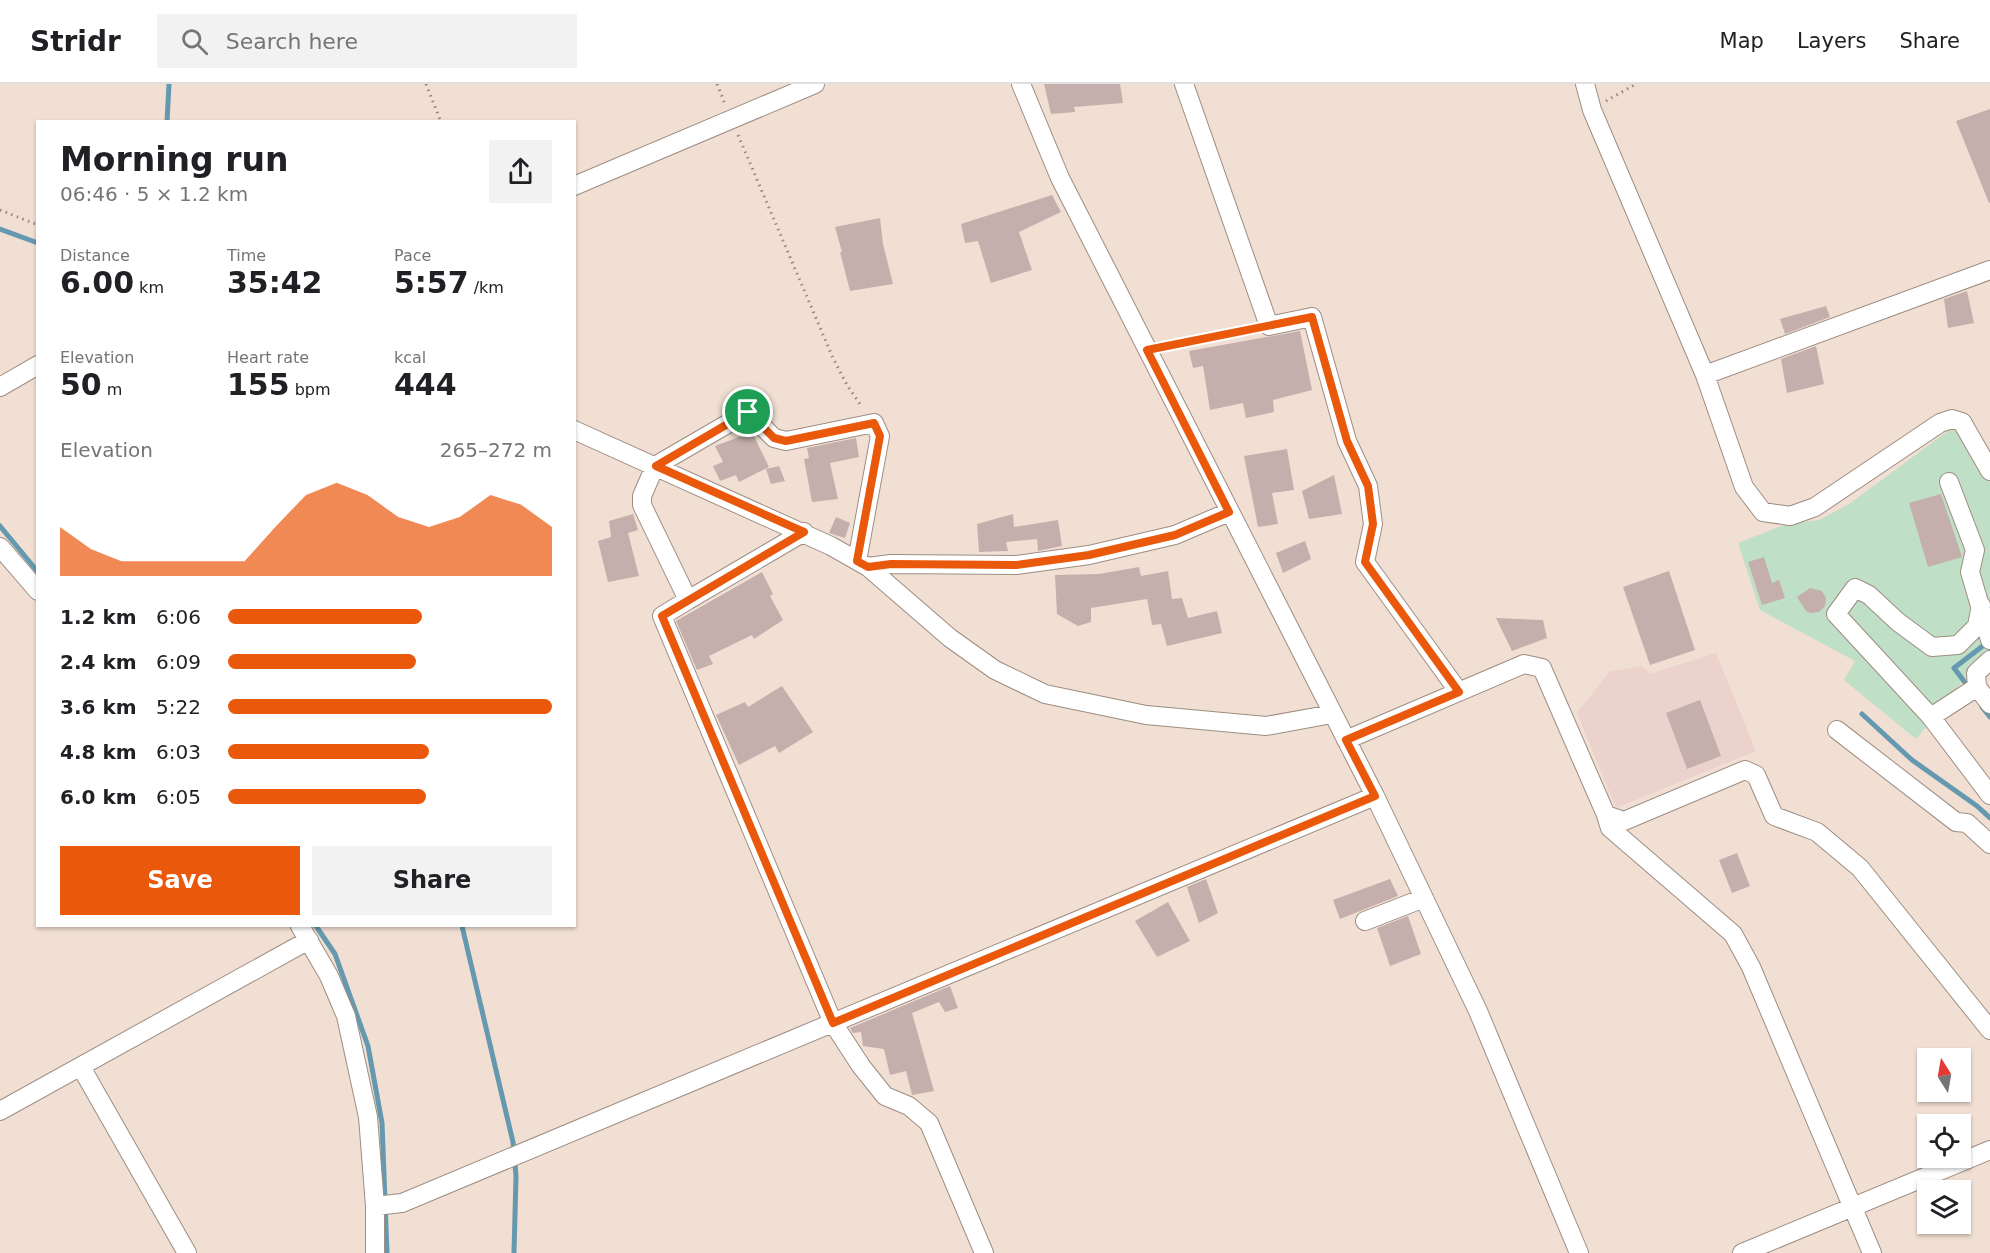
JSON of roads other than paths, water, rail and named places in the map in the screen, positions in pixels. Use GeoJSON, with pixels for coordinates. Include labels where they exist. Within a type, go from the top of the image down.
{"type":"FeatureCollection","features":[{"type":"Feature","properties":{"kind":"street"},"geometry":{"type":"LineString","coordinates":[[576,185],[815,84]]}},
{"type":"Feature","properties":{"kind":"street"},"geometry":{"type":"LineString","coordinates":[[1021,84],[1060,178],[1375,796],[1478,1011],[1579,1253]]}},
{"type":"Feature","properties":{"kind":"street"},"geometry":{"type":"LineString","coordinates":[[1184,84],[1269,326],[1312,317],[1347,441],[1368,486],[1373,524],[1365,562],[1459,692]]}},
{"type":"Feature","properties":{"kind":"street"},"geometry":{"type":"LineString","coordinates":[[1585,84],[1592,110],[1706,375],[1744,487],[1763,512],[1790,516],[1815,507],[1940,423],[1952,419],[1962,422],[1990,471]]}},
{"type":"Feature","properties":{"kind":"street"},"geometry":{"type":"LineString","coordinates":[[1706,375],[1990,270]]}},
{"type":"Feature","properties":{"kind":"street"},"geometry":{"type":"LineString","coordinates":[[0,387],[36,366]]}},
{"type":"Feature","properties":{"kind":"street"},"geometry":{"type":"LineString","coordinates":[[688,600],[642,505],[642,496],[656,466],[748,412],[774,438],[786,441],[874,423],[880,436],[862,564]]}},
{"type":"Feature","properties":{"kind":"street"},"geometry":{"type":"LineString","coordinates":[[576,431],[804,532],[862,564],[950,638],[995,670],[1046,694],[1146,715],[1266,726],[1332,714]]}},
{"type":"Feature","properties":{"kind":"street"},"geometry":{"type":"LineString","coordinates":[[1949,482],[1975,550],[1970,572],[1990,640]]}},
{"type":"Feature","properties":{"kind":"street"},"geometry":{"type":"LineString","coordinates":[[862,564],[1016,565],[1089,555],[1175,535],[1229,512]]}},
{"type":"Feature","properties":{"kind":"street"},"geometry":{"type":"LineString","coordinates":[[804,532],[662,616],[833,1023],[861,1066],[885,1096],[909,1107],[929,1123],[984,1253]]}},
{"type":"Feature","properties":{"kind":"street"},"geometry":{"type":"LineString","coordinates":[[0,547],[36,589]]}},
{"type":"Feature","properties":{"kind":"street"},"geometry":{"type":"LineString","coordinates":[[1981,605],[1977,626],[1958,645],[1932,647],[1898,622],[1869,595],[1855,588],[1836,614],[1931,717],[1990,795]]}},
{"type":"Feature","properties":{"kind":"street"},"geometry":{"type":"LineString","coordinates":[[1990,660],[1976,673],[1977,687],[1990,704]]}},
{"type":"Feature","properties":{"kind":"street"},"geometry":{"type":"LineString","coordinates":[[1346,740],[1524,664],[1542,668],[1610,828],[1733,934],[1751,967],[1872,1253]]}},
{"type":"Feature","properties":{"kind":"street"},"geometry":{"type":"LineString","coordinates":[[1931,717],[1977,687]]}},
{"type":"Feature","properties":{"kind":"street"},"geometry":{"type":"LineString","coordinates":[[1837,729],[1956,822],[1966,823],[1990,844]]}},
{"type":"Feature","properties":{"kind":"street"},"geometry":{"type":"LineString","coordinates":[[1606,814],[1624,821],[1745,770],[1756,775],[1774,816],[1817,832],[1860,868],[1990,1030]]}},
{"type":"Feature","properties":{"kind":"street"},"geometry":{"type":"LineString","coordinates":[[375,1206],[402,1203],[1375,796]]}},
{"type":"Feature","properties":{"kind":"street"},"geometry":{"type":"LineString","coordinates":[[1365,921],[1424,898]]}},
{"type":"Feature","properties":{"kind":"street"},"geometry":{"type":"LineString","coordinates":[[0,1111],[81,1067],[304,933],[329,976],[346,1016],[368,1117],[375,1206],[375,1253]]}},
{"type":"Feature","properties":{"kind":"street"},"geometry":{"type":"LineString","coordinates":[[81,1067],[187,1253]]}},
{"type":"Feature","properties":{"kind":"street"},"geometry":{"type":"LineString","coordinates":[[1742,1253],[1990,1150]]}},
{"type":"Feature","properties":{"kind":"waterway"},"geometry":{"type":"LineString","coordinates":[[167,120],[169,84]]}},
{"type":"Feature","properties":{"kind":"waterway"},"geometry":{"type":"LineString","coordinates":[[0,229],[36,242]]}},
{"type":"Feature","properties":{"kind":"waterway"},"geometry":{"type":"LineString","coordinates":[[0,526],[36,570]]}},
{"type":"Feature","properties":{"kind":"waterway"},"geometry":{"type":"LineString","coordinates":[[1970,689],[1954,668],[1988,642]]}},
{"type":"Feature","properties":{"kind":"waterway"},"geometry":{"type":"LineString","coordinates":[[1982,707],[1990,717]]}},
{"type":"Feature","properties":{"kind":"waterway"},"geometry":{"type":"LineString","coordinates":[[1862,714],[1912,760],[1977,806],[1990,818]]}},
{"type":"Feature","properties":{"kind":"waterway"},"geometry":{"type":"LineString","coordinates":[[317,927],[335,954],[368,1046],[382,1123],[387,1253]]}},
{"type":"Feature","properties":{"kind":"waterway"},"geometry":{"type":"LineString","coordinates":[[462,927],[513,1142],[516,1176],[514,1253]]}}]}
